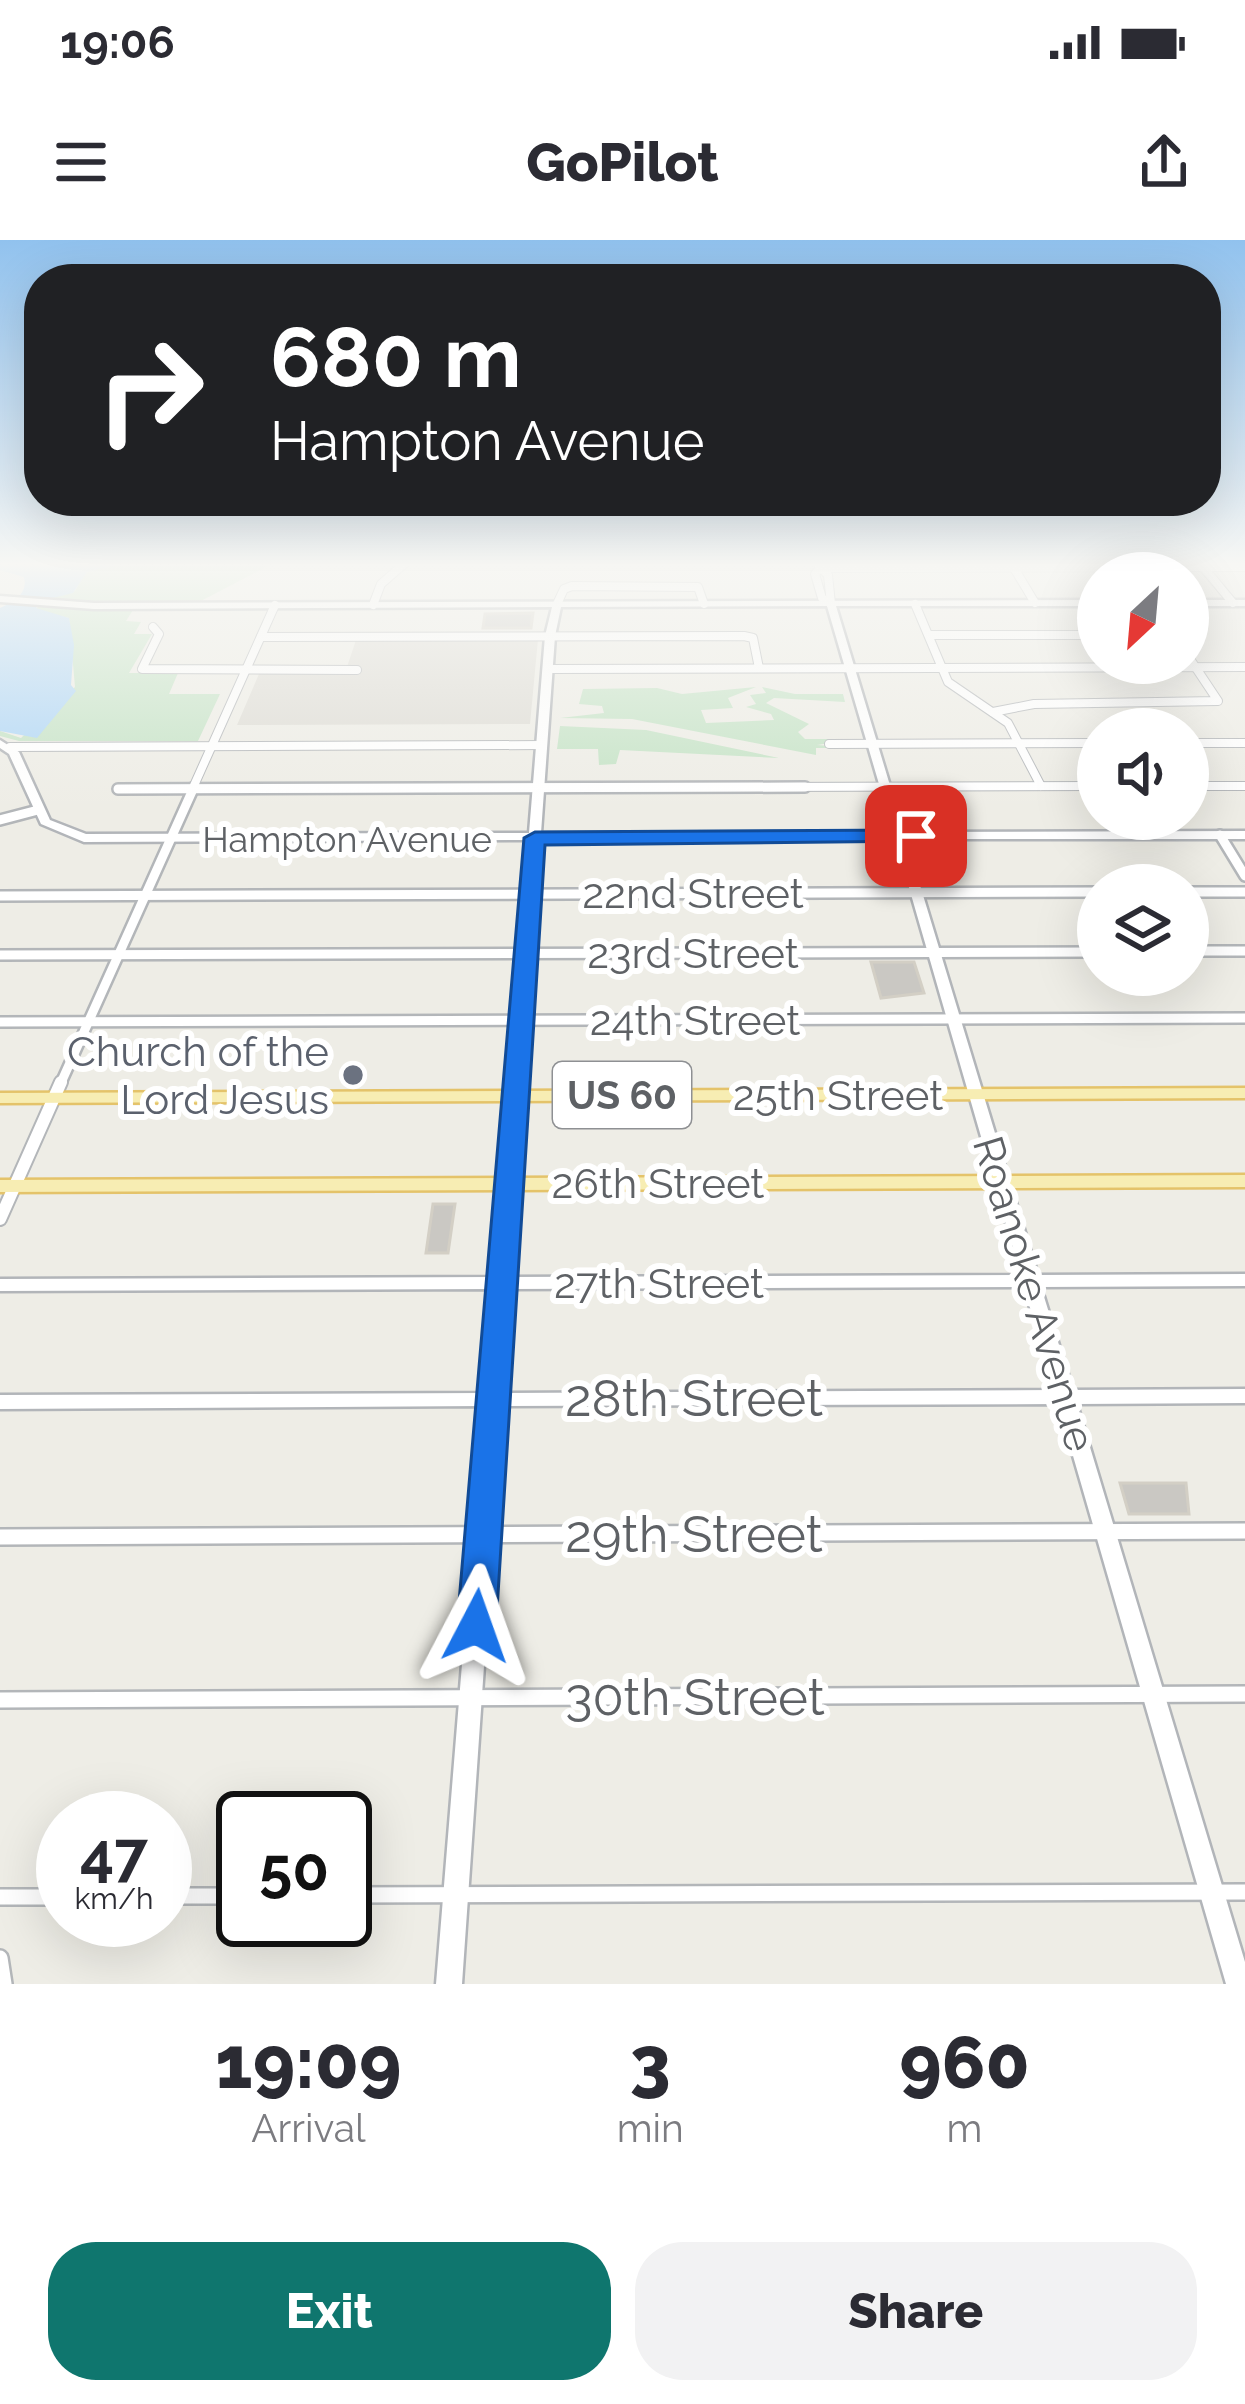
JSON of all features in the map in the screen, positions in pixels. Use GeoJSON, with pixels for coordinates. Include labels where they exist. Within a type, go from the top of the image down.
{"type":"FeatureCollection","features":[{"type":"Feature","properties":{"kind":"main road","name":"25th Street"},"geometry":{"type":"LineString","coordinates":[[0,1098],[1245,1093]]}},
{"type":"Feature","properties":{"kind":"main road","name":"26th Street"},"geometry":{"type":"LineString","coordinates":[[8,1186],[1245,1181]]}},
{"type":"Feature","properties":{"kind":"street"},"geometry":{"type":"LineString","coordinates":[[152,645],[138,667],[357,670]]}},
{"type":"Feature","properties":{"kind":"street"},"geometry":{"type":"LineString","coordinates":[[0,1219],[8,1186],[54,1098],[258,645]]}},
{"type":"Feature","properties":{"kind":"street"},"geometry":{"type":"LineString","coordinates":[[449,1984],[549,645]]}},
{"type":"Feature","properties":{"kind":"street"},"geometry":{"type":"LineString","coordinates":[[753,645],[759,668]]}},
{"type":"Feature","properties":{"kind":"street","name":"Roanoke Avenue"},"geometry":{"type":"LineString","coordinates":[[843,645],[1239,1984]]}},
{"type":"Feature","properties":{"kind":"street"},"geometry":{"type":"LineString","coordinates":[[933,645],[957,692],[1008,723],[1041,786]]}},
{"type":"Feature","properties":{"kind":"street"},"geometry":{"type":"LineString","coordinates":[[1209,668],[1245,667]]}},
{"type":"Feature","properties":{"kind":"street"},"geometry":{"type":"LineString","coordinates":[[548,669],[1077,668]]}},
{"type":"Feature","properties":{"kind":"street"},"geometry":{"type":"LineString","coordinates":[[993,712],[1034,704],[1218,701],[1207,684]]}},
{"type":"Feature","properties":{"kind":"street"},"geometry":{"type":"LineString","coordinates":[[1209,743],[1245,742]]}},
{"type":"Feature","properties":{"kind":"street"},"geometry":{"type":"LineString","coordinates":[[829,744],[1077,743]]}},
{"type":"Feature","properties":{"kind":"street"},"geometry":{"type":"LineString","coordinates":[[0,820],[38,810],[5,745],[543,745]]}},
{"type":"Feature","properties":{"kind":"street"},"geometry":{"type":"LineString","coordinates":[[118,789],[1077,786]]}},
{"type":"Feature","properties":{"kind":"street"},"geometry":{"type":"LineString","coordinates":[[1209,786],[1245,786]]}},
{"type":"Feature","properties":{"kind":"street","name":"Hampton Avenue"},"geometry":{"type":"LineString","coordinates":[[38,810],[49,826],[73,836],[170,839],[1245,835]]}},
{"type":"Feature","properties":{"kind":"street"},"geometry":{"type":"LineString","coordinates":[[1220,835],[1245,876]]}},
{"type":"Feature","properties":{"kind":"street","name":"22nd Street"},"geometry":{"type":"LineString","coordinates":[[0,896],[1077,892]]}},
{"type":"Feature","properties":{"kind":"street"},"geometry":{"type":"LineString","coordinates":[[1209,892],[1245,892]]}},
{"type":"Feature","properties":{"kind":"street"},"geometry":{"type":"LineString","coordinates":[[1209,951],[1245,951]]}},
{"type":"Feature","properties":{"kind":"street","name":"23rd Street"},"geometry":{"type":"LineString","coordinates":[[0,955],[1077,952]]}},
{"type":"Feature","properties":{"kind":"street","name":"24th Street"},"geometry":{"type":"LineString","coordinates":[[0,1022],[1245,1018]]}},
{"type":"Feature","properties":{"kind":"street","name":"27th Street"},"geometry":{"type":"LineString","coordinates":[[0,1285],[1245,1280]]}},
{"type":"Feature","properties":{"kind":"street","name":"28th Street"},"geometry":{"type":"LineString","coordinates":[[0,1402],[1245,1396]]}},
{"type":"Feature","properties":{"kind":"street","name":"29th Street"},"geometry":{"type":"LineString","coordinates":[[0,1537],[1245,1532]]}},
{"type":"Feature","properties":{"kind":"street","name":"30th Street"},"geometry":{"type":"LineString","coordinates":[[0,1700],[1245,1694]]}},
{"type":"Feature","properties":{"kind":"street"},"geometry":{"type":"LineString","coordinates":[[372,1895],[1245,1892]]}},
{"type":"Feature","properties":{"kind":"street"},"geometry":{"type":"LineString","coordinates":[[0,1897],[36,1897]]}},
{"type":"Feature","properties":{"kind":"street"},"geometry":{"type":"LineString","coordinates":[[0,1958],[4,1984]]}},
{"type":"Feature","properties":{"kind":"shaded area"},"geometry":{"type":"Polygon","coordinates":[[[354,645],[537,645],[530,724],[237,725],[259,674],[345,673],[354,645]]]}},
{"type":"Feature","properties":{"kind":"green space"},"geometry":{"type":"Polygon","coordinates":[[[71,645],[145,645],[129,673],[178,673],[169,694],[220,694],[198,741],[19,741],[0,736],[0,731],[21,738],[75,687],[71,645]]]}},
{"type":"Feature","properties":{"kind":"green space"},"geometry":{"type":"Polygon","coordinates":[[[756,687],[728,698],[733,708],[701,710],[706,723],[774,720],[771,714],[746,707],[756,704],[750,695],[766,693],[762,687],[795,694],[843,694],[845,702],[774,698],[766,703],[809,724],[798,732],[805,739],[856,739],[817,745],[859,748],[816,748],[816,755],[632,719],[560,718],[604,713],[602,706],[579,704],[583,689],[657,688],[682,694],[756,687]]]}},
{"type":"Feature","properties":{"kind":"green space"},"geometry":{"type":"Polygon","coordinates":[[[560,726],[646,730],[779,758],[620,750],[616,764],[599,765],[598,749],[557,749],[560,726]]]}},
{"type":"Feature","properties":{"kind":"water"},"geometry":{"type":"Polygon","coordinates":[[[0,645],[74,645],[71,685],[76,691],[37,738],[0,731],[0,645]]]}},
{"type":"Feature","properties":{"kind":"building"},"geometry":{"type":"Polygon","coordinates":[[[871,962],[914,962],[924,993],[881,998],[871,962]]]}},
{"type":"Feature","properties":{"kind":"building"},"geometry":{"type":"Polygon","coordinates":[[[433,1204],[455,1204],[448,1253],[426,1253],[433,1204]]]}},
{"type":"Feature","properties":{"kind":"building"},"geometry":{"type":"Polygon","coordinates":[[[1120,1483],[1186,1483],[1189,1514],[1129,1514],[1120,1483]]]}},
{"type":"Feature","properties":{"kind":"place","name":"Church of the Lord Jesus"},"geometry":{"type":"Point","coordinates":[353,1075]}},
{"type":"Feature","properties":{"kind":"route"},"geometry":{"type":"LineString","coordinates":[[476,1626],[535,838],[916,836]]}}]}
